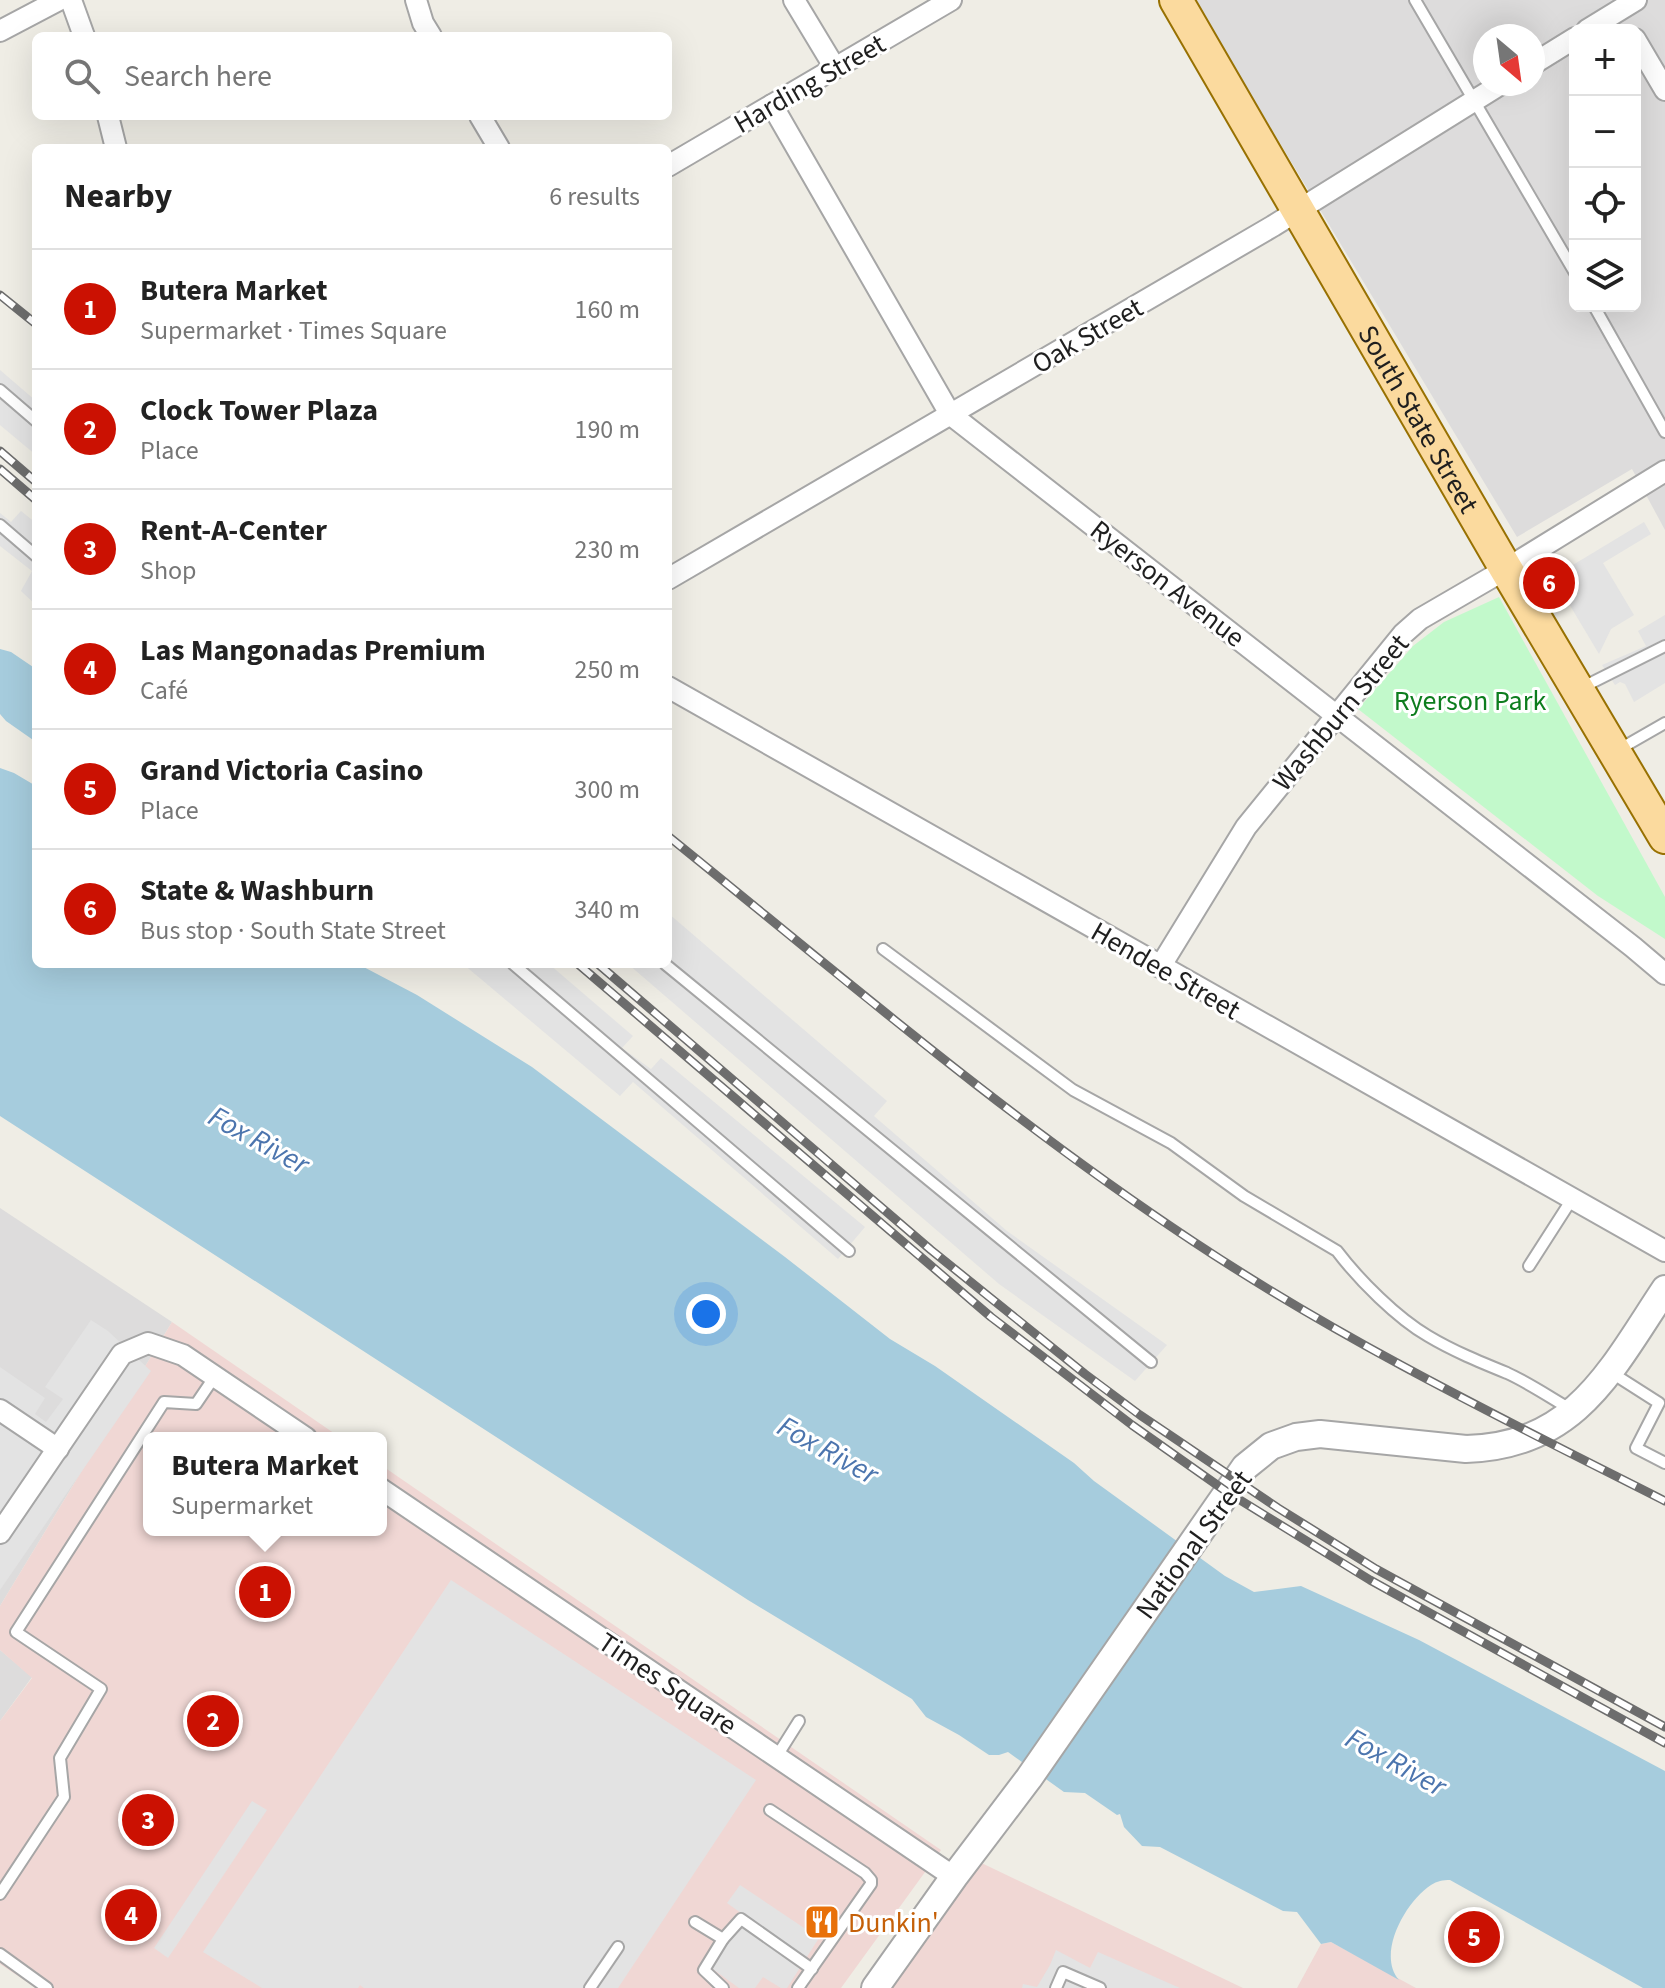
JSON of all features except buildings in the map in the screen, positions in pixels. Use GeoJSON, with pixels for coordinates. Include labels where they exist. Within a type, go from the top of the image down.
{"type":"FeatureCollection","features":[{"type":"Feature","properties":{"kind":"main road","name":"South State Street"},"geometry":{"type":"LineString","coordinates":[[1176,0],[1665,837]]}},
{"type":"Feature","properties":{"kind":"street"},"geometry":{"type":"LineString","coordinates":[[0,31],[59,0]]}},
{"type":"Feature","properties":{"kind":"street"},"geometry":{"type":"LineString","coordinates":[[71,0],[83,32]]}},
{"type":"Feature","properties":{"kind":"street"},"geometry":{"type":"LineString","coordinates":[[416,0],[429,32]]}},
{"type":"Feature","properties":{"kind":"street"},"geometry":{"type":"LineString","coordinates":[[794,0],[835,68]]}},
{"type":"Feature","properties":{"kind":"street","name":"Harding Street"},"geometry":{"type":"LineString","coordinates":[[672,164],[951,0]]}},
{"type":"Feature","properties":{"kind":"street"},"geometry":{"type":"LineString","coordinates":[[1595,24],[1622,4],[1628,24]]}},
{"type":"Feature","properties":{"kind":"street"},"geometry":{"type":"LineString","coordinates":[[1545,57],[1569,42]]}},
{"type":"Feature","properties":{"kind":"street"},"geometry":{"type":"LineString","coordinates":[[1641,49],[1665,90]]}},
{"type":"Feature","properties":{"kind":"street","name":"Oak Street"},"geometry":{"type":"LineString","coordinates":[[672,577],[1299,211],[1483,96]]}},
{"type":"Feature","properties":{"kind":"street","name":"Ryerson Avenue"},"geometry":{"type":"LineString","coordinates":[[772,105],[950,414],[1665,974]]}},
{"type":"Feature","properties":{"kind":"street"},"geometry":{"type":"LineString","coordinates":[[109,120],[115,144]]}},
{"type":"Feature","properties":{"kind":"street"},"geometry":{"type":"LineString","coordinates":[[482,120],[497,144]]}},
{"type":"Feature","properties":{"kind":"street","name":"Washburn Street"},"geometry":{"type":"LineString","coordinates":[[1160,967],[1246,827],[1403,634],[1420,619],[1665,471]]}},
{"type":"Feature","properties":{"kind":"street","name":"Hendee Street"},"geometry":{"type":"LineString","coordinates":[[672,689],[1665,1251]]}},
{"type":"Feature","properties":{"kind":"street","name":"National Street"},"geometry":{"type":"LineString","coordinates":[[875,1988],[1029,1778],[1245,1467],[1271,1446],[1296,1437],[1320,1434],[1466,1449],[1488,1448],[1535,1435],[1560,1422],[1593,1393],[1665,1289]]}},
{"type":"Feature","properties":{"kind":"street"},"geometry":{"type":"LineString","coordinates":[[0,1533],[122,1354],[148,1343],[183,1355],[297,1432]]}},
{"type":"Feature","properties":{"kind":"street"},"geometry":{"type":"LineString","coordinates":[[0,1410],[58,1449]]}},
{"type":"Feature","properties":{"kind":"street","name":"Times Square"},"geometry":{"type":"LineString","coordinates":[[387,1493],[954,1877]]}},
{"type":"Feature","properties":{"kind":"lane"},"geometry":{"type":"LineString","coordinates":[[1415,0],[1569,263]]}},
{"type":"Feature","properties":{"kind":"lane"},"geometry":{"type":"LineString","coordinates":[[1597,312],[1665,432]]}},
{"type":"Feature","properties":{"kind":"lane"},"geometry":{"type":"LineString","coordinates":[[0,390],[32,418]]}},
{"type":"Feature","properties":{"kind":"lane"},"geometry":{"type":"LineString","coordinates":[[0,525],[32,553]]}},
{"type":"Feature","properties":{"kind":"lane"},"geometry":{"type":"LineString","coordinates":[[1578,690],[1665,646]]}},
{"type":"Feature","properties":{"kind":"lane"},"geometry":{"type":"LineString","coordinates":[[1614,752],[1665,723]]}},
{"type":"Feature","properties":{"kind":"lane"},"geometry":{"type":"LineString","coordinates":[[883,949],[1073,1090],[1171,1143],[1244,1196],[1337,1251],[1395,1312],[1426,1335],[1477,1362],[1509,1374],[1574,1411]]}},
{"type":"Feature","properties":{"kind":"lane"},"geometry":{"type":"LineString","coordinates":[[518,968],[849,1251]]}},
{"type":"Feature","properties":{"kind":"lane"},"geometry":{"type":"LineString","coordinates":[[670,968],[1151,1362]]}},
{"type":"Feature","properties":{"kind":"lane"},"geometry":{"type":"LineString","coordinates":[[1529,1266],[1572,1199]]}},
{"type":"Feature","properties":{"kind":"lane"},"geometry":{"type":"LineString","coordinates":[[1610,1372],[1659,1403],[1636,1448],[1665,1463]]}},
{"type":"Feature","properties":{"kind":"lane"},"geometry":{"type":"LineString","coordinates":[[145,1432],[164,1402],[196,1404],[215,1376]]}},
{"type":"Feature","properties":{"kind":"lane"},"geometry":{"type":"LineString","coordinates":[[0,1894],[64,1797],[60,1758],[101,1689],[16,1632],[143,1435]]}},
{"type":"Feature","properties":{"kind":"lane"},"geometry":{"type":"LineString","coordinates":[[777,1756],[799,1721]]}},
{"type":"Feature","properties":{"kind":"lane"},"geometry":{"type":"LineString","coordinates":[[770,1810],[871,1880],[798,1988]]}},
{"type":"Feature","properties":{"kind":"lane"},"geometry":{"type":"LineString","coordinates":[[723,1988],[704,1970],[723,1939],[741,1919],[812,1969]]}},
{"type":"Feature","properties":{"kind":"lane"},"geometry":{"type":"LineString","coordinates":[[695,1922],[723,1939]]}},
{"type":"Feature","properties":{"kind":"lane"},"geometry":{"type":"LineString","coordinates":[[590,1988],[618,1947]]}},
{"type":"Feature","properties":{"kind":"lane"},"geometry":{"type":"LineString","coordinates":[[0,1954],[47,1988]]}},
{"type":"Feature","properties":{"kind":"lane"},"geometry":{"type":"LineString","coordinates":[[1056,1988],[1063,1972],[1100,1988]]}},
{"type":"Feature","properties":{"kind":"shaded area"},"geometry":{"type":"Polygon","coordinates":[[[1196,0],[1665,0],[1665,530],[1632,469],[1517,537],[1196,0]]]}},
{"type":"Feature","properties":{"kind":"shaded area"},"geometry":{"type":"Polygon","coordinates":[[[0,370],[32,398],[32,452],[0,425],[0,370]]]}},
{"type":"Feature","properties":{"kind":"shaded area"},"geometry":{"type":"Polygon","coordinates":[[[21,511],[32,520],[32,571],[0,546],[0,513],[11,522],[21,511]]]}},
{"type":"Feature","properties":{"kind":"shaded area"},"geometry":{"type":"Polygon","coordinates":[[[1644,522],[1651,534],[1603,563],[1634,615],[1611,629],[1599,654],[1553,577],[1644,522]]]}},
{"type":"Feature","properties":{"kind":"shaded area"},"geometry":{"type":"Polygon","coordinates":[[[32,571],[32,601],[21,591],[32,571]]]}},
{"type":"Feature","properties":{"kind":"shaded area"},"geometry":{"type":"Polygon","coordinates":[[[1665,615],[1665,683],[1634,702],[1625,684],[1620,682],[1615,685],[1602,665],[1646,646],[1638,631],[1665,615]]]}},
{"type":"Feature","properties":{"kind":"shaded area"},"geometry":{"type":"Polygon","coordinates":[[[672,916],[887,1101],[874,1116],[1007,1231],[1167,1345],[1135,1381],[999,1284],[633,968],[672,968],[672,916]]]}},
{"type":"Feature","properties":{"kind":"shaded area"},"geometry":{"type":"Polygon","coordinates":[[[468,968],[554,968],[633,1036],[622,1048],[651,1069],[661,1058],[865,1227],[838,1259],[633,1082],[620,1096],[468,968]]]}},
{"type":"Feature","properties":{"kind":"shaded area"},"geometry":{"type":"Polygon","coordinates":[[[0,1208],[172,1322],[0,1606],[0,1208]]]}},
{"type":"Feature","properties":{"kind":"shaded area"},"geometry":{"type":"Polygon","coordinates":[[[91,1320],[108,1331],[151,1371],[0,1590],[0,1367],[45,1398],[35,1414],[46,1422],[63,1399],[45,1387],[91,1320]]]}},
{"type":"Feature","properties":{"kind":"shaded area"},"geometry":{"type":"Polygon","coordinates":[[[172,1322],[332,1432],[143,1432],[143,1536],[387,1536],[387,1469],[941,1850],[841,1988],[36,1988],[0,1964],[0,1721],[32,1678],[0,1650],[0,1606],[172,1322]]]}},
{"type":"Feature","properties":{"kind":"shaded area"},"geometry":{"type":"Polygon","coordinates":[[[451,1580],[756,1780],[618,1988],[364,1988],[360,1985],[358,1988],[262,1988],[203,1952],[451,1580]]]}},
{"type":"Feature","properties":{"kind":"shaded area"},"geometry":{"type":"Polygon","coordinates":[[[0,1650],[32,1677],[0,1721],[0,1650]]]}},
{"type":"Feature","properties":{"kind":"shaded area"},"geometry":{"type":"Polygon","coordinates":[[[252,1801],[267,1810],[168,1958],[154,1948],[252,1801]]]}},
{"type":"Feature","properties":{"kind":"shaded area"},"geometry":{"type":"Polygon","coordinates":[[[969,1857],[1243,1988],[875,1988],[969,1857]]]}},
{"type":"Feature","properties":{"kind":"shaded area"},"geometry":{"type":"Polygon","coordinates":[[[740,1885],[819,1938],[787,1988],[781,1988],[763,1977],[755,1988],[739,1988],[710,1967],[745,1916],[727,1903],[740,1885]]]}},
{"type":"Feature","properties":{"kind":"shaded area"},"geometry":{"type":"Polygon","coordinates":[[[1331,1942],[1416,1988],[1297,1988],[1321,1944],[1331,1942]]]}},
{"type":"Feature","properties":{"kind":"shaded area"},"geometry":{"type":"Polygon","coordinates":[[[1056,1950],[1090,1968],[1098,1952],[1180,1988],[1022,1988],[1023,1984],[1037,1987],[1056,1950]]]}},
{"type":"Feature","properties":{"kind":"green space","name":"Ryerson Park"},"geometry":{"type":"Polygon","coordinates":[[[1499,597],[1665,897],[1665,939],[1598,896],[1358,709],[1413,646],[1444,622],[1499,597]]]}},
{"type":"Feature","properties":{"kind":"water"},"geometry":{"type":"Polygon","coordinates":[[[0,649],[11,652],[32,666],[32,739],[0,714],[0,649]]]}},
{"type":"Feature","properties":{"kind":"water","name":"Fox River"},"geometry":{"type":"Polygon","coordinates":[[[0,768],[32,784],[32,968],[366,968],[417,995],[532,1067],[890,1339],[935,1366],[1074,1463],[1094,1481],[1225,1576],[1254,1592],[1301,1586],[1419,1640],[1665,1771],[1665,1988],[1643,1988],[1450,1880],[1431,1885],[1404,1915],[1392,1943],[1391,1956],[1399,1980],[1331,1942],[1321,1944],[1297,1912],[1283,1911],[1160,1847],[1142,1846],[1124,1827],[1120,1814],[1117,1815],[1085,1793],[1064,1792],[1008,1752],[989,1755],[926,1717],[912,1699],[748,1600],[0,1116],[0,768]]]}},
{"type":"Feature","properties":{"kind":"railway"},"geometry":{"type":"LineString","coordinates":[[0,295],[32,321]]}},
{"type":"Feature","properties":{"kind":"railway"},"geometry":{"type":"LineString","coordinates":[[0,451],[32,479]]}},
{"type":"Feature","properties":{"kind":"railway"},"geometry":{"type":"LineString","coordinates":[[0,469],[32,497]]}},
{"type":"Feature","properties":{"kind":"railway"},"geometry":{"type":"LineString","coordinates":[[672,839],[992,1097],[1194,1242],[1366,1346],[1665,1501]]}},
{"type":"Feature","properties":{"kind":"railway"},"geometry":{"type":"LineString","coordinates":[[583,968],[991,1317],[1132,1425],[1227,1492],[1370,1580],[1665,1743]]}},
{"type":"Feature","properties":{"kind":"railway"},"geometry":{"type":"LineString","coordinates":[[603,968],[931,1250],[1140,1415],[1278,1508],[1376,1569],[1665,1727]]}},
{"type":"Feature","properties":{"kind":"place","name":"State & Washburn"},"geometry":{"type":"Point","coordinates":[1549,583]}},
{"type":"Feature","properties":{"kind":"place","name":"Butera Market"},"geometry":{"type":"Point","coordinates":[265,1592]}},
{"type":"Feature","properties":{"kind":"place","name":"Clock Tower Plaza"},"geometry":{"type":"Point","coordinates":[213,1721]}},
{"type":"Feature","properties":{"kind":"place","name":"Rent-A-Center"},"geometry":{"type":"Point","coordinates":[148,1820]}},
{"type":"Feature","properties":{"kind":"place","name":"Las Mangonadas Premium"},"geometry":{"type":"Point","coordinates":[131,1915]}},
{"type":"Feature","properties":{"kind":"place","name":"Dunkin'"},"geometry":{"type":"Point","coordinates":[822,1922]}},
{"type":"Feature","properties":{"kind":"place","name":"Grand Victoria Casino"},"geometry":{"type":"Point","coordinates":[1474,1937]}}]}
